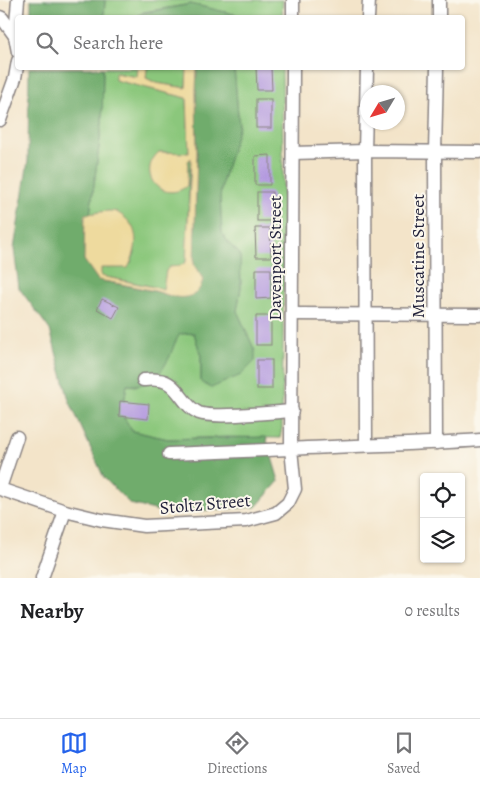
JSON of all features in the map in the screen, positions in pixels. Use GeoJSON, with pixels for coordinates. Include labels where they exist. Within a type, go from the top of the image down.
{"type":"FeatureCollection","features":[{"type":"Feature","properties":{"kind":"street"},"geometry":{"type":"LineString","coordinates":[[17,15],[18,0]]}},
{"type":"Feature","properties":{"kind":"street"},"geometry":{"type":"LineString","coordinates":[[293,0],[293,15]]}},
{"type":"Feature","properties":{"kind":"street"},"geometry":{"type":"LineString","coordinates":[[368,15],[369,0]]}},
{"type":"Feature","properties":{"kind":"street"},"geometry":{"type":"LineString","coordinates":[[439,0],[439,15]]}},
{"type":"Feature","properties":{"kind":"street"},"geometry":{"type":"LineString","coordinates":[[0,17],[15,36]]}},
{"type":"Feature","properties":{"kind":"street"},"geometry":{"type":"LineString","coordinates":[[0,120],[16,70]]}},
{"type":"Feature","properties":{"kind":"street","name":"Davenport Street"},"geometry":{"type":"LineString","coordinates":[[291,449],[293,70]]}},
{"type":"Feature","properties":{"kind":"street"},"geometry":{"type":"LineString","coordinates":[[366,445],[364,314],[367,70]]}},
{"type":"Feature","properties":{"kind":"street","name":"Muscatine Street"},"geometry":{"type":"LineString","coordinates":[[436,443],[435,152],[437,70]]}},
{"type":"Feature","properties":{"kind":"street"},"geometry":{"type":"LineString","coordinates":[[292,153],[365,151],[480,152]]}},
{"type":"Feature","properties":{"kind":"street"},"geometry":{"type":"LineString","coordinates":[[292,314],[480,315]]}},
{"type":"Feature","properties":{"kind":"street"},"geometry":{"type":"LineString","coordinates":[[143,380],[160,380],[172,385],[189,408],[201,414],[218,415],[292,411]]}},
{"type":"Feature","properties":{"kind":"street"},"geometry":{"type":"LineString","coordinates":[[0,488],[17,437]]}},
{"type":"Feature","properties":{"kind":"street"},"geometry":{"type":"LineString","coordinates":[[169,454],[480,440]]}},
{"type":"Feature","properties":{"kind":"street","name":"Stoltz Street"},"geometry":{"type":"LineString","coordinates":[[0,488],[65,511],[102,520],[144,526],[246,521],[276,513],[288,503],[295,489],[291,449]]}},
{"type":"Feature","properties":{"kind":"street"},"geometry":{"type":"LineString","coordinates":[[42,578],[65,511]]}},
{"type":"Feature","properties":{"kind":"green space"},"geometry":{"type":"Polygon","coordinates":[[[31,0],[105,0],[104,15],[31,15],[31,0]]]}},
{"type":"Feature","properties":{"kind":"green space"},"geometry":{"type":"Polygon","coordinates":[[[105,0],[283,0],[282,15],[238,15],[191,4],[143,12],[139,15],[104,15],[105,0]]]}},
{"type":"Feature","properties":{"kind":"green space"},"geometry":{"type":"Polygon","coordinates":[[[191,4],[238,15],[140,15],[191,4]]]}},
{"type":"Feature","properties":{"kind":"green space"},"geometry":{"type":"Polygon","coordinates":[[[29,70],[103,70],[102,124],[84,260],[98,280],[174,297],[203,279],[194,266],[197,70],[234,70],[239,126],[223,179],[220,197],[222,233],[230,245],[240,254],[241,287],[237,311],[255,351],[255,361],[241,375],[211,388],[201,382],[201,356],[194,333],[180,334],[166,363],[153,379],[142,384],[127,385],[122,414],[132,431],[168,439],[266,437],[279,481],[256,507],[167,513],[130,504],[104,478],[69,400],[50,330],[19,288],[14,249],[28,161],[29,70]]]}},
{"type":"Feature","properties":{"kind":"green space"},"geometry":{"type":"Polygon","coordinates":[[[103,70],[138,70],[137,77],[116,73],[115,80],[187,98],[189,153],[159,152],[187,186],[188,160],[191,158],[187,258],[184,264],[166,271],[164,289],[101,276],[100,268],[131,263],[135,252],[117,212],[90,214],[102,124],[103,70]]]}},
{"type":"Feature","properties":{"kind":"green space"},"geometry":{"type":"Polygon","coordinates":[[[147,70],[187,70],[186,88],[156,83],[146,78],[147,70]]]}},
{"type":"Feature","properties":{"kind":"green space"},"geometry":{"type":"Polygon","coordinates":[[[234,70],[282,70],[284,266],[282,428],[280,438],[168,439],[132,431],[122,414],[127,385],[136,386],[169,357],[180,334],[194,333],[201,356],[201,382],[255,351],[237,311],[241,287],[240,254],[230,245],[222,233],[220,197],[223,179],[239,126],[234,70]]]}},
{"type":"Feature","properties":{"kind":"sand"},"geometry":{"type":"Polygon","coordinates":[[[138,70],[147,70],[146,78],[156,83],[186,88],[187,70],[197,70],[194,265],[203,279],[198,291],[190,296],[174,297],[155,291],[98,280],[84,260],[85,214],[109,211],[117,212],[129,222],[133,228],[136,241],[134,255],[128,268],[101,268],[101,276],[163,289],[166,271],[169,267],[180,266],[186,262],[191,158],[188,161],[187,186],[178,191],[169,192],[161,189],[151,177],[150,169],[152,160],[159,152],[189,153],[187,98],[115,80],[115,73],[137,77],[138,70]]]}},
{"type":"Feature","properties":{"kind":"building"},"geometry":{"type":"Polygon","coordinates":[[[256,70],[271,70],[272,90],[257,90],[256,70]]]}},
{"type":"Feature","properties":{"kind":"building"},"geometry":{"type":"Polygon","coordinates":[[[256,99],[271,99],[271,128],[256,128],[256,99]]]}},
{"type":"Feature","properties":{"kind":"building"},"geometry":{"type":"Polygon","coordinates":[[[270,155],[270,185],[255,185],[255,156],[270,155]]]}},
{"type":"Feature","properties":{"kind":"building"},"geometry":{"type":"Polygon","coordinates":[[[257,192],[272,192],[272,221],[257,221],[257,192]]]}},
{"type":"Feature","properties":{"kind":"building"},"geometry":{"type":"Polygon","coordinates":[[[255,228],[270,228],[271,257],[256,257],[255,228]]]}},
{"type":"Feature","properties":{"kind":"building"},"geometry":{"type":"Polygon","coordinates":[[[256,269],[271,269],[271,298],[256,299],[256,269]]]}},
{"type":"Feature","properties":{"kind":"building"},"geometry":{"type":"Polygon","coordinates":[[[102,299],[119,307],[113,318],[97,309],[102,299]]]}},
{"type":"Feature","properties":{"kind":"building"},"geometry":{"type":"Polygon","coordinates":[[[256,316],[271,316],[271,345],[256,345],[256,316]]]}},
{"type":"Feature","properties":{"kind":"building"},"geometry":{"type":"Polygon","coordinates":[[[257,360],[272,360],[272,389],[257,389],[257,360]]]}},
{"type":"Feature","properties":{"kind":"building"},"geometry":{"type":"Polygon","coordinates":[[[120,401],[149,404],[148,419],[119,416],[120,401]]]}}]}
